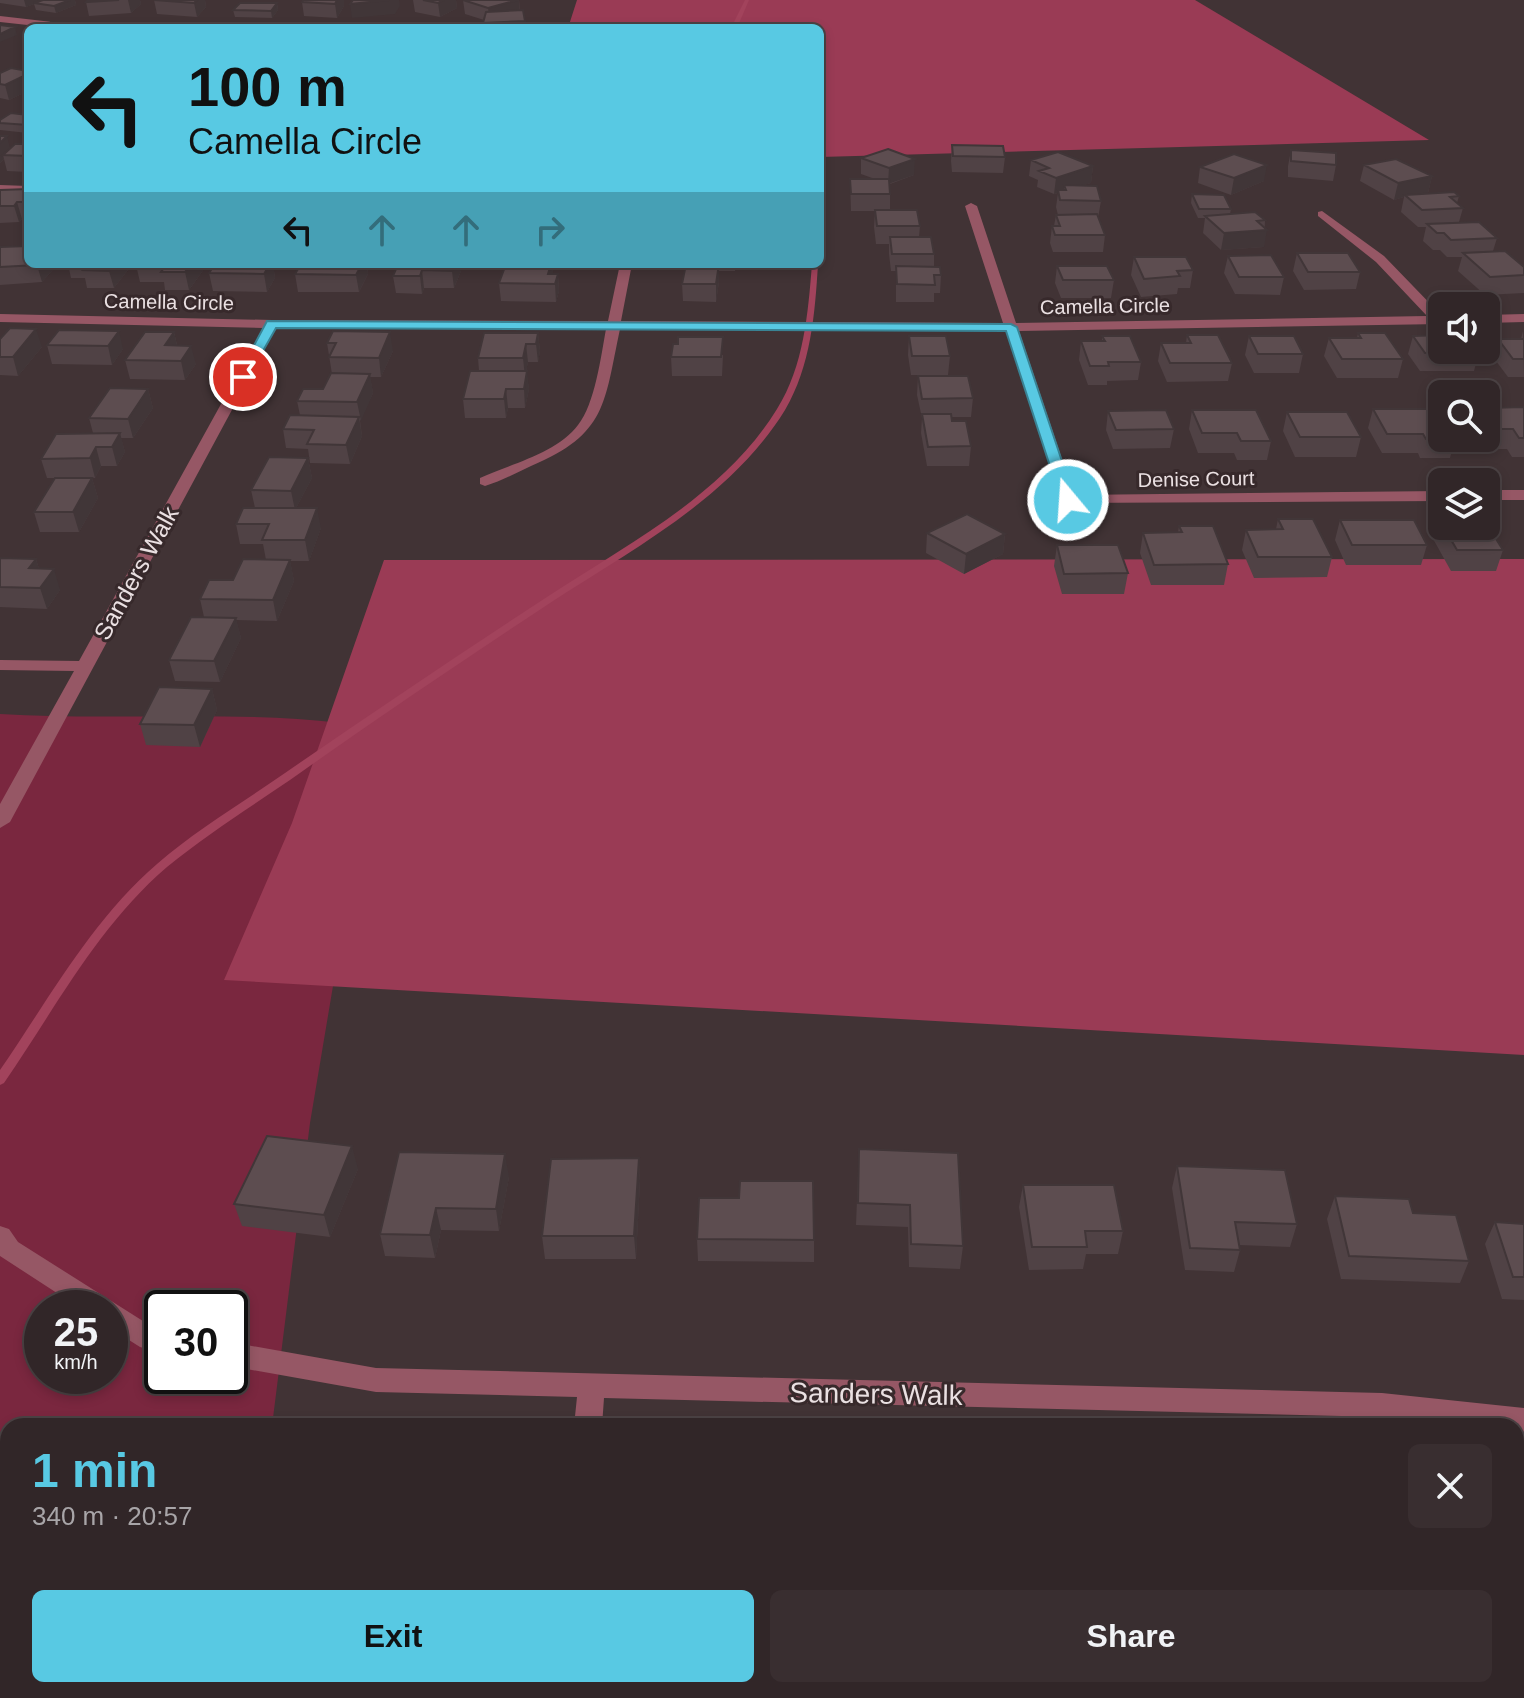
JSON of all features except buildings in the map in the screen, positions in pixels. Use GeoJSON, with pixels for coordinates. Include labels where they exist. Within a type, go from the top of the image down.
{"type":"FeatureCollection","features":[{"type":"Feature","properties":{"kind":"street"},"geometry":{"type":"LineString","coordinates":[[0,19],[44,24]]}},
{"type":"Feature","properties":{"kind":"street"},"geometry":{"type":"LineString","coordinates":[[0,188],[24,189]]}},
{"type":"Feature","properties":{"kind":"street","name":"Denise Court"},"geometry":{"type":"LineString","coordinates":[[971,206],[1068,500],[1428,496]]}},
{"type":"Feature","properties":{"kind":"street"},"geometry":{"type":"LineString","coordinates":[[1322,214],[1380,259],[1428,308]]}},
{"type":"Feature","properties":{"kind":"street"},"geometry":{"type":"LineString","coordinates":[[485,481],[554,449],[584,428],[596,404],[625,268]]}},
{"type":"Feature","properties":{"kind":"street","name":"Camella Circle"},"geometry":{"type":"LineString","coordinates":[[0,318],[611,327],[1011,327],[1428,320]]}},
{"type":"Feature","properties":{"kind":"street"},"geometry":{"type":"LineString","coordinates":[[1500,319],[1524,318]]}},
{"type":"Feature","properties":{"kind":"street","name":"Sanders Walk"},"geometry":{"type":"LineString","coordinates":[[0,822],[272,324]]}},
{"type":"Feature","properties":{"kind":"street"},"geometry":{"type":"LineString","coordinates":[[1500,495],[1524,495]]}},
{"type":"Feature","properties":{"kind":"street"},"geometry":{"type":"LineString","coordinates":[[0,665],[85,666]]}},
{"type":"Feature","properties":{"kind":"street"},"geometry":{"type":"LineString","coordinates":[[0,1236],[9,1249],[73,1290]]}},
{"type":"Feature","properties":{"kind":"street","name":"Sanders Walk"},"geometry":{"type":"LineString","coordinates":[[248,1357],[376,1380],[1382,1405],[1505,1418]]}},
{"type":"Feature","properties":{"kind":"street"},"geometry":{"type":"LineString","coordinates":[[589,1418],[591,1387]]}},
{"type":"Feature","properties":{"kind":"shaded area"},"geometry":{"type":"Polygon","coordinates":[[[577,0],[1195,0],[1429,140],[824,157],[824,24],[569,24],[577,0]]]}},
{"type":"Feature","properties":{"kind":"shaded area"},"geometry":{"type":"Polygon","coordinates":[[[1524,559],[1524,1055],[224,980],[292,823],[384,560],[1524,559]]]}},
{"type":"Feature","properties":{"kind":"shaded area"},"geometry":{"type":"Polygon","coordinates":[[[0,714],[256,717],[341,723],[333,986],[310,1123],[273,1418],[0,1418],[0,714]]]}},
{"type":"Feature","properties":{"kind":"waterway"},"geometry":{"type":"LineString","coordinates":[[736,24],[747,0]]}},
{"type":"Feature","properties":{"kind":"waterway"},"geometry":{"type":"LineString","coordinates":[[0,1080],[104,926],[161,866],[384,710],[683,512],[737,465],[760,439],[790,394],[810,320],[815,268]]}},
{"type":"Feature","properties":{"kind":"route"},"geometry":{"type":"LineString","coordinates":[[243,377],[272,324],[1011,327],[1068,500]]}}]}
